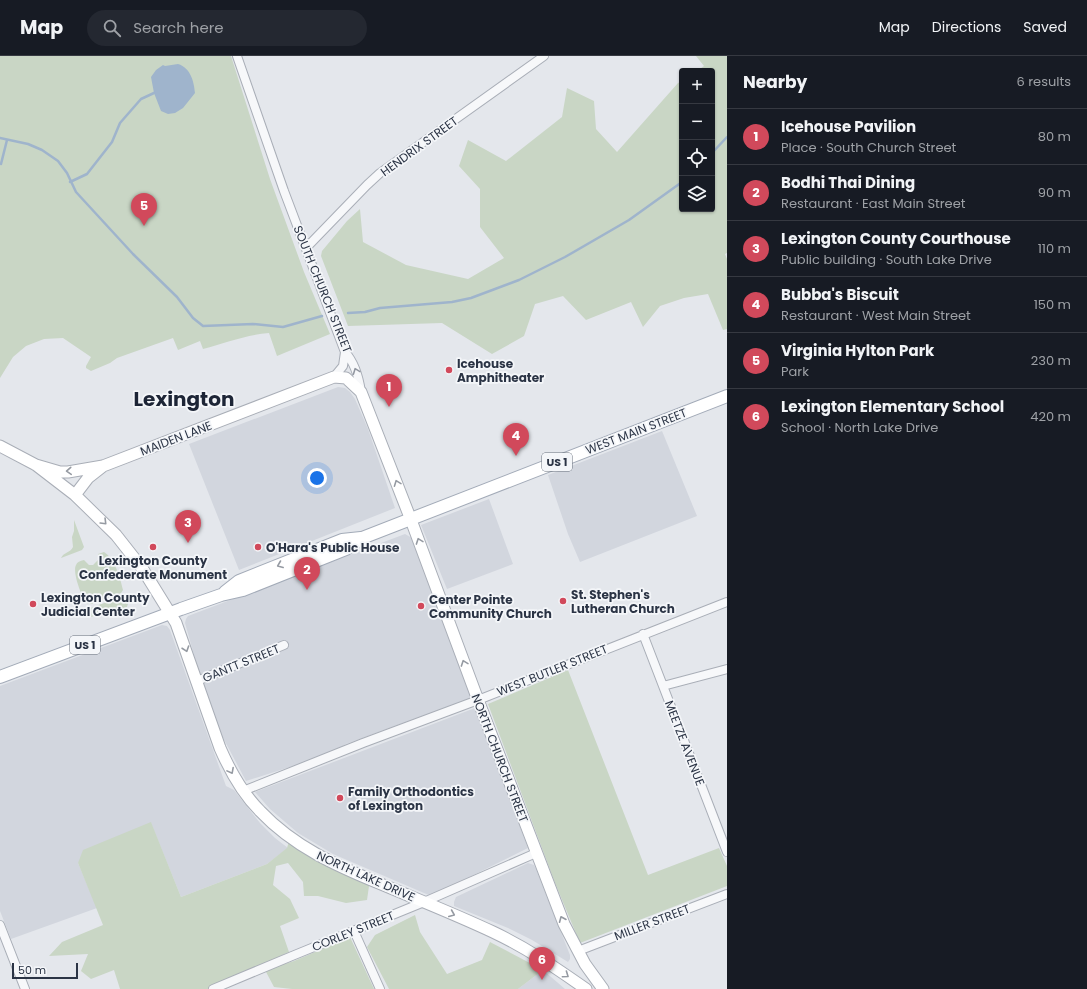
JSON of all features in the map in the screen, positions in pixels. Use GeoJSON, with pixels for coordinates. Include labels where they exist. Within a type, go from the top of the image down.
{"type":"FeatureCollection","features":[{"type":"Feature","properties":{"kind":"main road"},"geometry":{"type":"LineString","coordinates":[[334,377],[346,378],[361,392]]}},
{"type":"Feature","properties":{"kind":"main road","name":"MAIDEN LANE"},"geometry":{"type":"LineString","coordinates":[[36,465],[60,472],[103,466],[334,377]]}},
{"type":"Feature","properties":{"kind":"main road","name":"SOUTH CHURCH STREET"},"geometry":{"type":"LineString","coordinates":[[361,392],[412,520]]}},
{"type":"Feature","properties":{"kind":"main road","name":"WEST MAIN STREET"},"geometry":{"type":"LineString","coordinates":[[412,520],[727,396]]}},
{"type":"Feature","properties":{"kind":"main road"},"geometry":{"type":"LineString","coordinates":[[0,446],[36,465]]}},
{"type":"Feature","properties":{"kind":"main road","name":"NORTH LAKE DRIVE"},"geometry":{"type":"LineString","coordinates":[[36,465],[76,495],[105,523],[123,543],[142,568],[170,613],[183,643],[220,748],[231,772],[259,810],[271,822],[304,847],[342,868],[424,902],[522,946],[586,989]]}},
{"type":"Feature","properties":{"kind":"main road","name":"MAIDEN LANE"},"geometry":{"type":"LineString","coordinates":[[76,495],[88,478],[103,466]]}},
{"type":"Feature","properties":{"kind":"main road","name":"US 1"},"geometry":{"type":"LineString","coordinates":[[0,677],[221,595],[239,582],[342,540],[362,538],[412,520]]}},
{"type":"Feature","properties":{"kind":"main road","name":"NORTH CHURCH STREET"},"geometry":{"type":"LineString","coordinates":[[412,520],[478,700],[564,924],[585,964],[603,989]]}},
{"type":"Feature","properties":{"kind":"street","name":"SOUTH CHURCH STREET"},"geometry":{"type":"LineString","coordinates":[[237,56],[345,352],[351,359],[360,382],[361,392]]}},
{"type":"Feature","properties":{"kind":"street","name":"HENDRIX STREET"},"geometry":{"type":"LineString","coordinates":[[306,248],[367,185],[380,174],[544,56]]}},
{"type":"Feature","properties":{"kind":"street"},"geometry":{"type":"LineString","coordinates":[[334,377],[343,366],[345,352]]}},
{"type":"Feature","properties":{"kind":"street","name":"WEST BUTLER STREET"},"geometry":{"type":"LineString","coordinates":[[244,791],[363,743],[478,700],[727,602]]}},
{"type":"Feature","properties":{"kind":"street","name":"MEETZE AVENUE"},"geometry":{"type":"LineString","coordinates":[[643,634],[727,852]]}},
{"type":"Feature","properties":{"kind":"street","name":"GANTT STREET"},"geometry":{"type":"LineString","coordinates":[[197,681],[284,645]]}},
{"type":"Feature","properties":{"kind":"street"},"geometry":{"type":"LineString","coordinates":[[663,686],[727,669]]}},
{"type":"Feature","properties":{"kind":"street","name":"CORLEY STREET"},"geometry":{"type":"LineString","coordinates":[[213,989],[285,958],[424,902],[536,853]]}},
{"type":"Feature","properties":{"kind":"street","name":"MILLER STREET"},"geometry":{"type":"LineString","coordinates":[[578,951],[727,894]]}},
{"type":"Feature","properties":{"kind":"street"},"geometry":{"type":"LineString","coordinates":[[0,925],[25,989]]}},
{"type":"Feature","properties":{"kind":"street"},"geometry":{"type":"LineString","coordinates":[[354,931],[380,989]]}},
{"type":"Feature","properties":{"kind":"shaded area"},"geometry":{"type":"Polygon","coordinates":[[[338,387],[345,388],[355,399],[368,429],[395,508],[239,570],[189,444],[338,387]]]}},
{"type":"Feature","properties":{"kind":"shaded area"},"geometry":{"type":"Polygon","coordinates":[[[662,431],[697,516],[580,562],[568,534],[548,475],[662,431]]]}},
{"type":"Feature","properties":{"kind":"shaded area"},"geometry":{"type":"Polygon","coordinates":[[[489,499],[513,564],[447,589],[421,525],[489,499]]]}},
{"type":"Feature","properties":{"kind":"shaded area"},"geometry":{"type":"Polygon","coordinates":[[[405,534],[412,538],[471,698],[346,744],[337,750],[312,760],[246,781],[221,734],[203,687],[185,623],[186,619],[188,616],[405,534]]]}},
{"type":"Feature","properties":{"kind":"shaded area"},"geometry":{"type":"Polygon","coordinates":[[[162,625],[167,626],[170,630],[226,786],[234,790],[260,823],[288,848],[267,864],[181,897],[151,823],[78,863],[97,908],[11,939],[0,911],[0,686],[162,625]]]}},
{"type":"Feature","properties":{"kind":"shaded area"},"geometry":{"type":"Polygon","coordinates":[[[475,708],[528,848],[431,896],[333,854],[298,833],[270,809],[255,792],[475,708]]]}},
{"type":"Feature","properties":{"kind":"shaded area"},"geometry":{"type":"Polygon","coordinates":[[[528,863],[534,865],[536,869],[570,955],[568,962],[532,940],[508,928],[454,906],[456,897],[528,863]]]}},
{"type":"Feature","properties":{"kind":"shaded area"},"geometry":{"type":"Polygon","coordinates":[[[543,970],[565,989],[518,989],[543,970]]]}},
{"type":"Feature","properties":{"kind":"green space"},"geometry":{"type":"Polygon","coordinates":[[[0,56],[231,56],[270,179],[304,272],[330,334],[277,356],[269,333],[244,337],[203,349],[200,341],[178,350],[173,338],[117,358],[110,363],[91,371],[86,368],[86,366],[91,357],[63,338],[44,339],[26,346],[13,357],[0,378],[0,56]]]}},
{"type":"Feature","properties":{"kind":"green space"},"geometry":{"type":"Polygon","coordinates":[[[696,56],[727,56],[727,253],[725,254],[727,259],[727,329],[723,330],[708,294],[684,298],[660,306],[643,327],[631,302],[586,320],[563,296],[535,304],[524,336],[492,354],[442,323],[348,326],[321,256],[322,251],[347,221],[360,209],[363,242],[406,265],[468,279],[504,258],[480,227],[480,189],[459,166],[468,140],[506,161],[562,117],[567,88],[594,101],[596,129],[617,152],[679,82],[679,212],[715,212],[715,68],[701,68],[704,66],[696,56]]]}},
{"type":"Feature","properties":{"kind":"green space"},"geometry":{"type":"Polygon","coordinates":[[[74,520],[84,547],[82,550],[61,558],[73,547],[72,537],[74,531],[74,520]]]}},
{"type":"Feature","properties":{"kind":"green space"},"geometry":{"type":"Polygon","coordinates":[[[104,552],[111,559],[119,574],[123,590],[121,593],[91,604],[86,603],[76,579],[76,565],[84,560],[89,565],[93,565],[98,560],[98,554],[104,552]]]}},
{"type":"Feature","properties":{"kind":"green space"},"geometry":{"type":"Polygon","coordinates":[[[127,595],[134,597],[129,600],[127,607],[116,613],[105,615],[100,614],[91,617],[89,610],[90,608],[127,595]]]}},
{"type":"Feature","properties":{"kind":"green space"},"geometry":{"type":"Polygon","coordinates":[[[568,670],[648,875],[719,848],[727,866],[727,886],[580,943],[555,883],[488,704],[568,670]]]}},
{"type":"Feature","properties":{"kind":"green space"},"geometry":{"type":"Polygon","coordinates":[[[151,822],[181,897],[267,864],[287,848],[290,838],[370,879],[367,900],[346,903],[318,896],[304,896],[303,882],[288,863],[276,866],[273,885],[290,899],[299,918],[280,926],[289,952],[209,989],[120,989],[114,970],[91,979],[81,971],[88,954],[49,956],[62,942],[103,925],[78,863],[83,850],[151,822]]]}},
{"type":"Feature","properties":{"kind":"green space"},"geometry":{"type":"Polygon","coordinates":[[[415,915],[420,932],[447,974],[482,960],[490,942],[543,970],[518,989],[389,989],[367,947],[375,935],[415,915]]]}},
{"type":"Feature","properties":{"kind":"green space"},"geometry":{"type":"Polygon","coordinates":[[[350,937],[374,989],[292,989],[274,987],[265,970],[294,961],[350,937]]]}},
{"type":"Feature","properties":{"kind":"water"},"geometry":{"type":"Polygon","coordinates":[[[178,64],[189,72],[193,80],[195,93],[183,108],[175,113],[168,114],[161,111],[154,93],[151,77],[156,70],[163,65],[178,64]]]}},
{"type":"Feature","properties":{"kind":"waterway"},"geometry":{"type":"LineString","coordinates":[[70,182],[87,174],[112,142],[120,123],[141,99],[154,93]]}},
{"type":"Feature","properties":{"kind":"waterway"},"geometry":{"type":"LineString","coordinates":[[715,150],[727,137]]}},
{"type":"Feature","properties":{"kind":"waterway"},"geometry":{"type":"LineString","coordinates":[[0,138],[28,144],[42,150],[58,161],[67,173],[76,192],[133,254],[177,297],[193,318],[203,326],[253,324],[283,327],[322,316]]}},
{"type":"Feature","properties":{"kind":"waterway"},"geometry":{"type":"LineString","coordinates":[[1,164],[7,140]]}},
{"type":"Feature","properties":{"kind":"waterway"},"geometry":{"type":"LineString","coordinates":[[348,313],[365,312],[380,308],[452,302],[471,298],[519,280],[565,257],[629,220],[679,184]]}},
{"type":"Feature","properties":{"kind":"place","name":"Virginia Hylton Park"},"geometry":{"type":"Point","coordinates":[144,226]}},
{"type":"Feature","properties":{"kind":"place","name":"Icehouse Amphitheater"},"geometry":{"type":"Point","coordinates":[449,370]}},
{"type":"Feature","properties":{"kind":"place","name":"Icehouse Pavilion"},"geometry":{"type":"Point","coordinates":[389,407]}},
{"type":"Feature","properties":{"kind":"place","name":"Bubba's Biscuit"},"geometry":{"type":"Point","coordinates":[516,456]}},
{"type":"Feature","properties":{"kind":"place","name":"Lexington County Courthouse"},"geometry":{"type":"Point","coordinates":[188,543]}},
{"type":"Feature","properties":{"kind":"place","name":"Lexington County Confederate Monument"},"geometry":{"type":"Point","coordinates":[153,547]}},
{"type":"Feature","properties":{"kind":"place","name":"O'Hara's Public House"},"geometry":{"type":"Point","coordinates":[258,547]}},
{"type":"Feature","properties":{"kind":"place","name":"Bodhi Thai Dining"},"geometry":{"type":"Point","coordinates":[307,590]}},
{"type":"Feature","properties":{"kind":"place","name":"St. Stephen's Lutheran Church"},"geometry":{"type":"Point","coordinates":[563,601]}},
{"type":"Feature","properties":{"kind":"place","name":"Lexington County Judicial Center"},"geometry":{"type":"Point","coordinates":[33,604]}},
{"type":"Feature","properties":{"kind":"place","name":"Center Pointe Community Church"},"geometry":{"type":"Point","coordinates":[421,606]}},
{"type":"Feature","properties":{"kind":"place","name":"Family Orthodontics of Lexington"},"geometry":{"type":"Point","coordinates":[340,798]}},
{"type":"Feature","properties":{"kind":"place","name":"Lexington Elementary School"},"geometry":{"type":"Point","coordinates":[542,980]}},
{"type":"Feature","properties":{"kind":"district","name":"Lexington"},"geometry":{"type":"Point","coordinates":[184,399]}}]}
